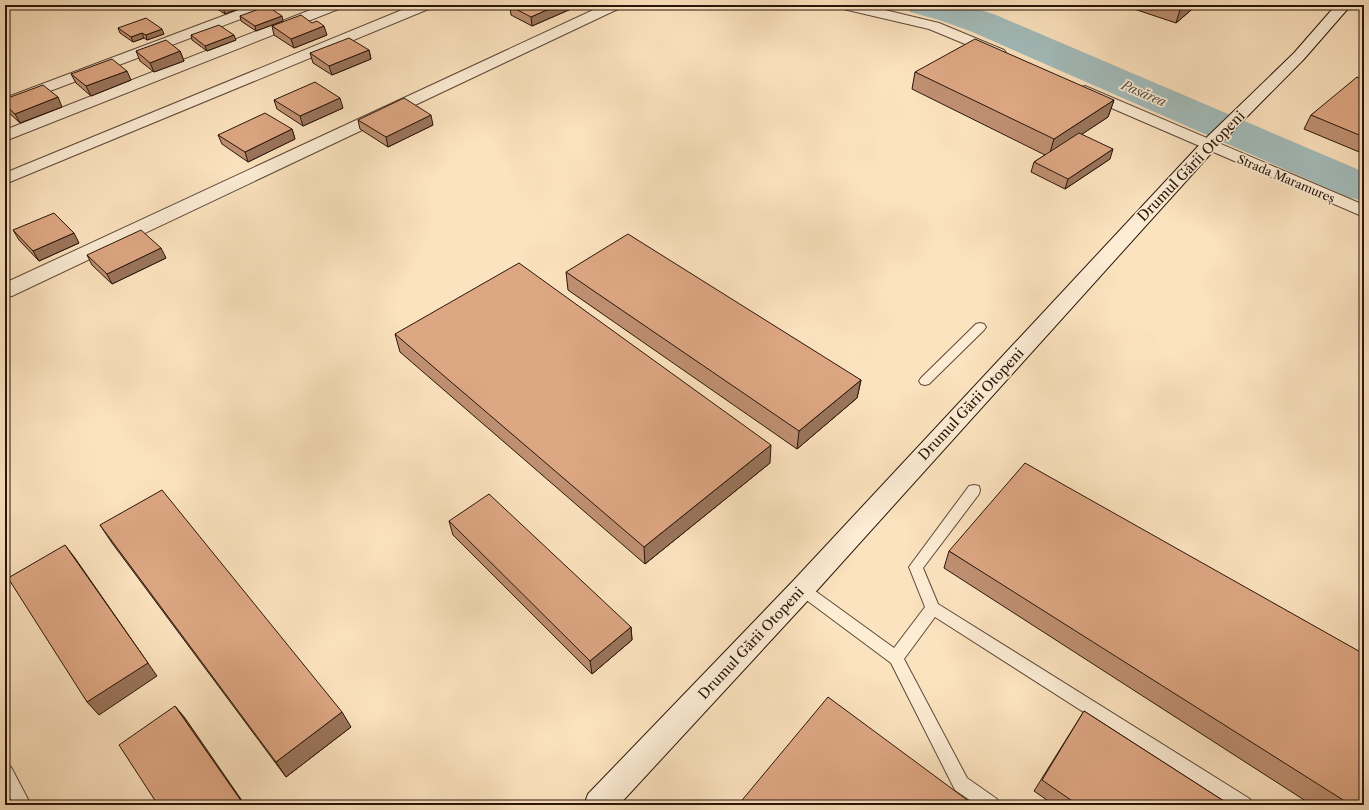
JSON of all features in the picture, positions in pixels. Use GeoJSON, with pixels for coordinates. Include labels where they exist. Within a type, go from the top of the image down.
{"type":"FeatureCollection","features":[{"type":"Feature","properties":{"kind":"street"},"geometry":{"type":"LineString","coordinates":[[5,103],[264,5]]}},
{"type":"Feature","properties":{"kind":"street"},"geometry":{"type":"LineString","coordinates":[[5,136],[336,5]]}},
{"type":"Feature","properties":{"kind":"street"},"geometry":{"type":"LineString","coordinates":[[5,179],[426,5]]}},
{"type":"Feature","properties":{"kind":"street"},"geometry":{"type":"LineString","coordinates":[[5,291],[614,5]]}},
{"type":"Feature","properties":{"kind":"street"},"geometry":{"type":"LineString","coordinates":[[844,5],[934,26],[1011,58]]}},
{"type":"Feature","properties":{"kind":"street","name":"Drumul Gării Otopeni"},"geometry":{"type":"LineString","coordinates":[[599,805],[802,589],[1209,145],[1299,56],[1344,5]]}},
{"type":"Feature","properties":{"kind":"street"},"geometry":{"type":"LineString","coordinates":[[40,172],[296,67],[306,61],[307,54]]}},
{"type":"Feature","properties":{"kind":"street","name":"Strada Maramureș"},"geometry":{"type":"LineString","coordinates":[[1070,84],[1364,212]]}},
{"type":"Feature","properties":{"kind":"lane"},"geometry":{"type":"LineString","coordinates":[[925,381],[980,327]]}},
{"type":"Feature","properties":{"kind":"lane"},"geometry":{"type":"LineString","coordinates":[[974,490],[916,567],[932,608],[1244,805]]}},
{"type":"Feature","properties":{"kind":"lane"},"geometry":{"type":"LineString","coordinates":[[802,589],[896,658],[961,784],[991,805]]}},
{"type":"Feature","properties":{"kind":"lane"},"geometry":{"type":"LineString","coordinates":[[896,658],[932,608]]}},
{"type":"Feature","properties":{"kind":"lane"},"geometry":{"type":"LineString","coordinates":[[5,773],[23,805]]}},
{"type":"Feature","properties":{"kind":"building"},"geometry":{"type":"Polygon","coordinates":[[[558,5],[531,17],[510,6],[558,5]]]}},
{"type":"Feature","properties":{"kind":"building"},"geometry":{"type":"Polygon","coordinates":[[[1166,5],[1186,5],[1180,10],[1166,5]]]}},
{"type":"Feature","properties":{"kind":"building"},"geometry":{"type":"Polygon","coordinates":[[[267,6],[282,16],[255,26],[240,16],[267,6]]]}},
{"type":"Feature","properties":{"kind":"building"},"geometry":{"type":"Polygon","coordinates":[[[301,15],[312,23],[317,21],[324,26],[291,39],[272,26],[301,15]]]}},
{"type":"Feature","properties":{"kind":"building"},"geometry":{"type":"Polygon","coordinates":[[[146,18],[162,29],[146,35],[142,33],[131,37],[118,28],[146,18]]]}},
{"type":"Feature","properties":{"kind":"building"},"geometry":{"type":"Polygon","coordinates":[[[219,25],[234,35],[205,46],[191,35],[219,25]]]}},
{"type":"Feature","properties":{"kind":"building"},"geometry":{"type":"Polygon","coordinates":[[[349,38],[369,50],[329,66],[310,53],[349,38]]]}},
{"type":"Feature","properties":{"kind":"building"},"geometry":{"type":"Polygon","coordinates":[[[975,39],[1114,100],[1054,139],[915,72],[975,39]]]}},
{"type":"Feature","properties":{"kind":"building"},"geometry":{"type":"Polygon","coordinates":[[[166,40],[180,51],[150,63],[136,51],[166,40]]]}},
{"type":"Feature","properties":{"kind":"building"},"geometry":{"type":"Polygon","coordinates":[[[112,59],[127,71],[86,86],[71,74],[112,59]]]}},
{"type":"Feature","properties":{"kind":"building"},"geometry":{"type":"Polygon","coordinates":[[[1357,77],[1364,80],[1364,137],[1311,115],[1357,77]]]}},
{"type":"Feature","properties":{"kind":"building"},"geometry":{"type":"Polygon","coordinates":[[[315,82],[340,98],[300,116],[274,100],[315,82]]]}},
{"type":"Feature","properties":{"kind":"building"},"geometry":{"type":"Polygon","coordinates":[[[43,85],[58,97],[15,114],[5,105],[5,99],[43,85]]]}},
{"type":"Feature","properties":{"kind":"building"},"geometry":{"type":"Polygon","coordinates":[[[404,98],[431,115],[386,137],[358,120],[404,98]]]}},
{"type":"Feature","properties":{"kind":"building"},"geometry":{"type":"Polygon","coordinates":[[[265,113],[292,129],[245,152],[218,135],[265,113]]]}},
{"type":"Feature","properties":{"kind":"building"},"geometry":{"type":"Polygon","coordinates":[[[1079,133],[1113,149],[1068,179],[1034,162],[1079,133]]]}},
{"type":"Feature","properties":{"kind":"building"},"geometry":{"type":"Polygon","coordinates":[[[54,213],[74,233],[33,251],[13,230],[54,213]]]}},
{"type":"Feature","properties":{"kind":"building"},"geometry":{"type":"Polygon","coordinates":[[[141,230],[161,248],[107,274],[87,255],[141,230]]]}},
{"type":"Feature","properties":{"kind":"building"},"geometry":{"type":"Polygon","coordinates":[[[628,234],[861,380],[799,431],[566,272],[628,234]]]}},
{"type":"Feature","properties":{"kind":"building"},"geometry":{"type":"Polygon","coordinates":[[[519,263],[771,445],[644,547],[395,334],[519,263]]]}},
{"type":"Feature","properties":{"kind":"building"},"geometry":{"type":"Polygon","coordinates":[[[1025,463],[1364,654],[1364,805],[1351,805],[949,551],[1025,463]]]}},
{"type":"Feature","properties":{"kind":"building"},"geometry":{"type":"Polygon","coordinates":[[[162,490],[342,712],[276,762],[100,525],[162,490]]]}},
{"type":"Feature","properties":{"kind":"building"},"geometry":{"type":"Polygon","coordinates":[[[489,494],[631,627],[590,661],[449,521],[489,494]]]}},
{"type":"Feature","properties":{"kind":"building"},"geometry":{"type":"Polygon","coordinates":[[[65,545],[148,663],[87,702],[8,578],[65,545]]]}},
{"type":"Feature","properties":{"kind":"building"},"geometry":{"type":"Polygon","coordinates":[[[828,697],[974,805],[738,805],[828,697]]]}},
{"type":"Feature","properties":{"kind":"building"},"geometry":{"type":"Polygon","coordinates":[[[175,706],[244,805],[158,805],[119,745],[175,706]]]}},
{"type":"Feature","properties":{"kind":"building"},"geometry":{"type":"Polygon","coordinates":[[[1084,711],[1230,805],[1078,805],[1042,780],[1084,711]]]}},
{"type":"Feature","properties":{"kind":"waterway","name":"Pasărea"},"geometry":{"type":"LineString","coordinates":[[922,5],[951,12],[983,23],[1364,188]]}}]}
